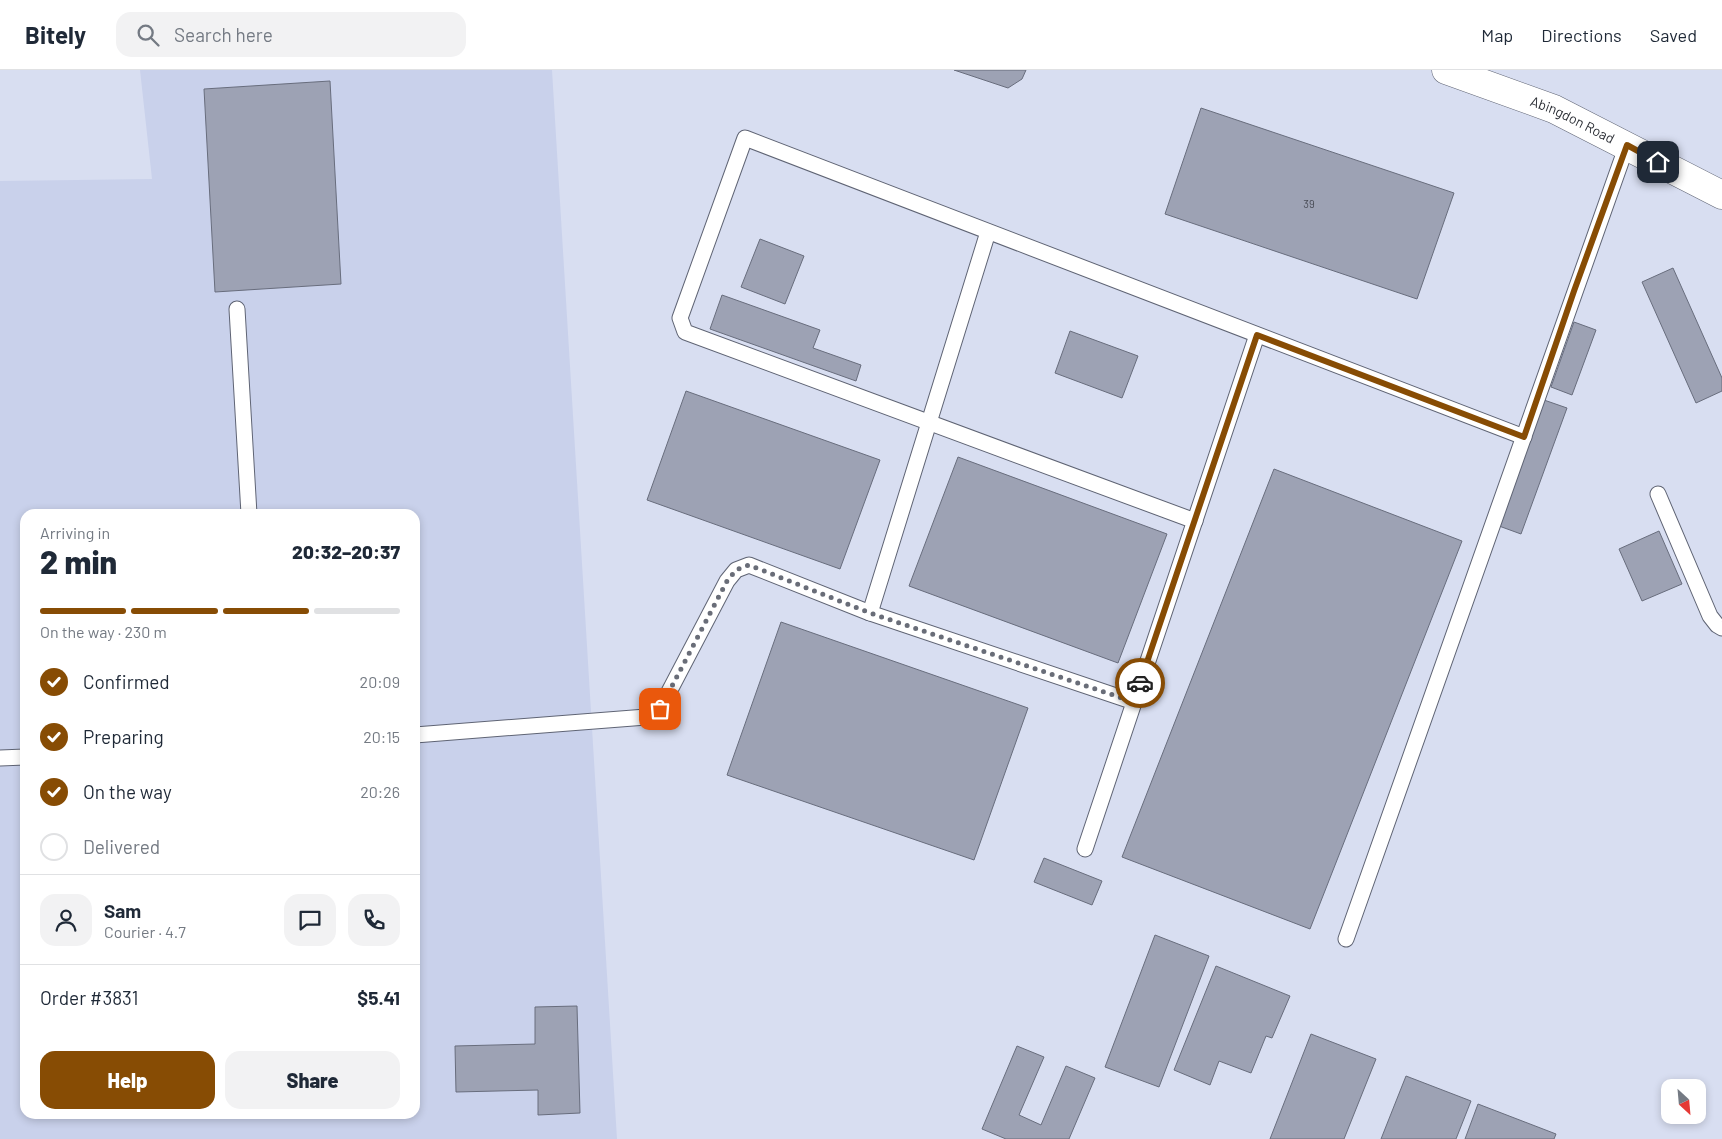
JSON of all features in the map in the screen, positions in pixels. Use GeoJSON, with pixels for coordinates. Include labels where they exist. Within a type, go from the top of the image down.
{"type":"FeatureCollection","features":[{"type":"Feature","properties":{"kind":"street","name":"Abingdon Road"},"geometry":{"type":"LineString","coordinates":[[1446,70],[1554,109],[1722,195]]}},
{"type":"Feature","properties":{"kind":"lane"},"geometry":{"type":"LineString","coordinates":[[1195,521],[685,332],[680,318],[745,138],[1524,437]]}},
{"type":"Feature","properties":{"kind":"lane"},"geometry":{"type":"LineString","coordinates":[[1346,939],[1627,145]]}},
{"type":"Feature","properties":{"kind":"lane"},"geometry":{"type":"LineString","coordinates":[[870,613],[988,232]]}},
{"type":"Feature","properties":{"kind":"lane"},"geometry":{"type":"LineString","coordinates":[[237,309],[249,509]]}},
{"type":"Feature","properties":{"kind":"lane"},"geometry":{"type":"LineString","coordinates":[[1085,849],[1257,335]]}},
{"type":"Feature","properties":{"kind":"lane"},"geometry":{"type":"LineString","coordinates":[[1658,494],[1710,616],[1722,628]]}},
{"type":"Feature","properties":{"kind":"lane"},"geometry":{"type":"LineString","coordinates":[[420,735],[646,717],[654,714],[660,709],[727,581],[736,570],[749,565],[870,613],[1134,702]]}},
{"type":"Feature","properties":{"kind":"lane"},"geometry":{"type":"LineString","coordinates":[[0,758],[20,757]]}},
{"type":"Feature","properties":{"kind":"shaded area"},"geometry":{"type":"Polygon","coordinates":[[[140,70],[552,70],[617,1139],[0,1139],[0,181],[152,179],[140,70]]]}},
{"type":"Feature","properties":{"kind":"building"},"geometry":{"type":"Polygon","coordinates":[[[954,70],[1026,70],[1022,79],[1008,88],[954,70]]]}},
{"type":"Feature","properties":{"kind":"building"},"geometry":{"type":"Polygon","coordinates":[[[330,81],[341,284],[215,292],[204,89],[330,81]]]}},
{"type":"Feature","properties":{"kind":"building"},"geometry":{"type":"Polygon","coordinates":[[[1201,108],[1454,193],[1417,299],[1165,214],[1201,108]]]}},
{"type":"Feature","properties":{"kind":"building"},"geometry":{"type":"Polygon","coordinates":[[[760,239],[804,256],[785,304],[741,287],[760,239]]]}},
{"type":"Feature","properties":{"kind":"building"},"geometry":{"type":"Polygon","coordinates":[[[1673,268],[1722,378],[1722,391],[1696,403],[1642,282],[1673,268]]]}},
{"type":"Feature","properties":{"kind":"building"},"geometry":{"type":"Polygon","coordinates":[[[722,295],[820,330],[813,348],[861,365],[856,381],[710,329],[722,295]]]}},
{"type":"Feature","properties":{"kind":"building"},"geometry":{"type":"Polygon","coordinates":[[[1574,322],[1596,330],[1572,395],[1551,387],[1574,322]]]}},
{"type":"Feature","properties":{"kind":"building"},"geometry":{"type":"Polygon","coordinates":[[[1070,331],[1138,356],[1122,398],[1055,373],[1070,331]]]}},
{"type":"Feature","properties":{"kind":"building"},"geometry":{"type":"Polygon","coordinates":[[[686,391],[880,460],[840,569],[647,500],[686,391]]]}},
{"type":"Feature","properties":{"kind":"building"},"geometry":{"type":"Polygon","coordinates":[[[1544,400],[1567,408],[1521,534],[1499,526],[1544,400]]]}},
{"type":"Feature","properties":{"kind":"building"},"geometry":{"type":"Polygon","coordinates":[[[958,457],[1167,534],[1118,663],[909,586],[958,457]]]}},
{"type":"Feature","properties":{"kind":"building"},"geometry":{"type":"Polygon","coordinates":[[[1274,469],[1462,541],[1310,929],[1122,857],[1274,469]]]}},
{"type":"Feature","properties":{"kind":"building"},"geometry":{"type":"Polygon","coordinates":[[[1659,531],[1682,584],[1642,601],[1619,549],[1659,531]]]}},
{"type":"Feature","properties":{"kind":"building"},"geometry":{"type":"Polygon","coordinates":[[[781,622],[1028,708],[974,860],[727,775],[781,622]]]}},
{"type":"Feature","properties":{"kind":"building"},"geometry":{"type":"Polygon","coordinates":[[[1044,858],[1102,881],[1092,905],[1034,882],[1044,858]]]}},
{"type":"Feature","properties":{"kind":"building"},"geometry":{"type":"Polygon","coordinates":[[[1155,935],[1209,956],[1159,1087],[1105,1067],[1155,935]]]}},
{"type":"Feature","properties":{"kind":"building"},"geometry":{"type":"Polygon","coordinates":[[[1216,966],[1290,996],[1272,1038],[1266,1036],[1251,1073],[1219,1061],[1210,1085],[1174,1070],[1216,966]]]}},
{"type":"Feature","properties":{"kind":"building"},"geometry":{"type":"Polygon","coordinates":[[[577,1006],[580,1113],[538,1115],[538,1090],[456,1092],[455,1046],[535,1044],[535,1007],[577,1006]]]}},
{"type":"Feature","properties":{"kind":"building"},"geometry":{"type":"Polygon","coordinates":[[[1311,1034],[1376,1059],[1344,1139],[1270,1139],[1311,1034]]]}},
{"type":"Feature","properties":{"kind":"building"},"geometry":{"type":"Polygon","coordinates":[[[1017,1046],[1044,1057],[1019,1115],[1041,1125],[1066,1066],[1095,1078],[1069,1139],[1006,1139],[982,1129],[1017,1046]]]}},
{"type":"Feature","properties":{"kind":"building"},"geometry":{"type":"Polygon","coordinates":[[[1406,1076],[1471,1101],[1456,1139],[1381,1139],[1406,1076]]]}},
{"type":"Feature","properties":{"kind":"building"},"geometry":{"type":"Polygon","coordinates":[[[1478,1104],[1556,1134],[1554,1139],[1465,1139],[1478,1104]]]}},
{"type":"Feature","properties":{"kind":"way so far"},"geometry":{"type":"LineString","coordinates":[[660,709],[727,581],[736,570],[749,565],[870,613],[1134,702],[1140,683]]}},
{"type":"Feature","properties":{"kind":"route"},"geometry":{"type":"LineString","coordinates":[[1140,683],[1257,335],[1524,437],[1627,145],[1658,162]]}}]}
